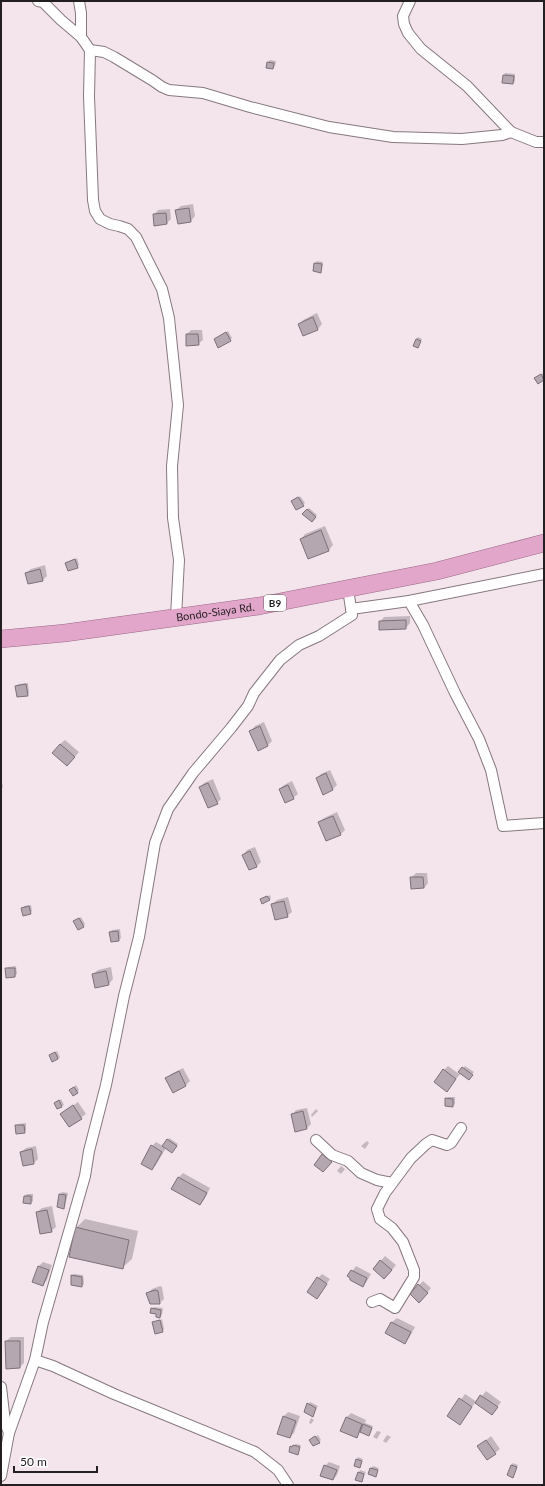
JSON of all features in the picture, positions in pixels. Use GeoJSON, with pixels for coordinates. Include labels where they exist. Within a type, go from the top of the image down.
{"type":"FeatureCollection","features":[{"type":"Feature","properties":{"kind":"highway","name":"Bondo-Siaya Rd."},"geometry":{"type":"LineString","coordinates":[[1,639],[65,633],[227,611],[437,571],[544,543]]}},
{"type":"Feature","properties":{"kind":"street"},"geometry":{"type":"LineString","coordinates":[[38,1],[43,2],[61,20],[82,37],[90,50],[89,103],[93,200],[95,211],[100,219],[110,224],[128,229],[136,237],[162,289],[168,318],[178,405],[172,466],[174,524],[179,560],[176,617]]}},
{"type":"Feature","properties":{"kind":"street"},"geometry":{"type":"LineString","coordinates":[[79,1],[82,37]]}},
{"type":"Feature","properties":{"kind":"street"},"geometry":{"type":"LineString","coordinates":[[410,1],[403,16],[404,24],[414,41],[432,59],[467,86],[511,132],[536,142],[544,142]]}},
{"type":"Feature","properties":{"kind":"street"},"geometry":{"type":"LineString","coordinates":[[90,50],[104,52],[114,57],[152,80],[162,88],[203,93],[256,109],[329,127],[393,137],[462,139],[502,135],[511,132]]}},
{"type":"Feature","properties":{"kind":"street"},"geometry":{"type":"LineString","coordinates":[[351,609],[458,592],[544,574]]}},
{"type":"Feature","properties":{"kind":"street"},"geometry":{"type":"LineString","coordinates":[[1,1476],[9,1433],[35,1360],[43,1322],[87,1167],[89,1151],[105,1090],[124,996],[139,937],[155,843],[168,809],[194,773],[248,706],[254,693],[280,660],[299,645],[319,636],[352,615],[348,589]]}},
{"type":"Feature","properties":{"kind":"street"},"geometry":{"type":"LineString","coordinates":[[408,601],[423,625],[455,693],[479,739],[491,770],[503,826],[544,823]]}},
{"type":"Feature","properties":{"kind":"street"},"geometry":{"type":"LineString","coordinates":[[372,1302],[380,1299],[395,1308],[414,1277],[414,1270],[403,1242],[392,1228],[380,1219],[377,1209],[385,1193],[411,1158],[426,1144],[432,1140],[447,1145],[451,1143],[461,1128]]}},
{"type":"Feature","properties":{"kind":"street"},"geometry":{"type":"LineString","coordinates":[[316,1140],[332,1155],[348,1161],[361,1174],[377,1180],[392,1183]]}},
{"type":"Feature","properties":{"kind":"street"},"geometry":{"type":"LineString","coordinates":[[35,1360],[53,1366],[114,1394],[255,1452],[278,1470],[288,1485]]}},
{"type":"Feature","properties":{"kind":"street"},"geometry":{"type":"LineString","coordinates":[[1,1387],[5,1422],[9,1433]]}},
{"type":"Feature","properties":{"kind":"building"},"geometry":{"type":"Polygon","coordinates":[[[267,62],[274,63],[273,69],[266,68],[267,62]]]}},
{"type":"Feature","properties":{"kind":"building"},"geometry":{"type":"Polygon","coordinates":[[[503,75],[514,76],[513,84],[502,83],[503,75]]]}},
{"type":"Feature","properties":{"kind":"building"},"geometry":{"type":"Polygon","coordinates":[[[189,208],[191,222],[178,224],[175,210],[189,208]]]}},
{"type":"Feature","properties":{"kind":"building"},"geometry":{"type":"Polygon","coordinates":[[[166,213],[167,224],[154,226],[153,214],[166,213]]]}},
{"type":"Feature","properties":{"kind":"building"},"geometry":{"type":"Polygon","coordinates":[[[314,263],[322,264],[321,273],[313,271],[314,263]]]}},
{"type":"Feature","properties":{"kind":"building"},"geometry":{"type":"Polygon","coordinates":[[[313,317],[318,330],[303,336],[298,324],[313,317]]]}},
{"type":"Feature","properties":{"kind":"building"},"geometry":{"type":"Polygon","coordinates":[[[226,332],[231,341],[218,348],[214,339],[226,332]]]}},
{"type":"Feature","properties":{"kind":"building"},"geometry":{"type":"Polygon","coordinates":[[[186,334],[198,334],[199,345],[186,346],[186,334]]]}},
{"type":"Feature","properties":{"kind":"building"},"geometry":{"type":"Polygon","coordinates":[[[416,339],[421,341],[418,348],[413,346],[416,339]]]}},
{"type":"Feature","properties":{"kind":"building"},"geometry":{"type":"Polygon","coordinates":[[[541,374],[544,380],[538,384],[534,378],[541,374]]]}},
{"type":"Feature","properties":{"kind":"building"},"geometry":{"type":"Polygon","coordinates":[[[298,497],[304,506],[296,510],[291,501],[298,497]]]}},
{"type":"Feature","properties":{"kind":"building"},"geometry":{"type":"Polygon","coordinates":[[[307,509],[316,517],[312,522],[302,514],[307,509]]]}},
{"type":"Feature","properties":{"kind":"building"},"geometry":{"type":"Polygon","coordinates":[[[321,530],[329,551],[308,559],[300,539],[321,530]]]}},
{"type":"Feature","properties":{"kind":"building"},"geometry":{"type":"Polygon","coordinates":[[[75,559],[78,568],[68,571],[65,563],[75,559]]]}},
{"type":"Feature","properties":{"kind":"building"},"geometry":{"type":"Polygon","coordinates":[[[40,569],[43,581],[28,584],[25,573],[40,569]]]}},
{"type":"Feature","properties":{"kind":"building"},"geometry":{"type":"Polygon","coordinates":[[[406,620],[406,629],[379,630],[379,621],[406,620]]]}},
{"type":"Feature","properties":{"kind":"building"},"geometry":{"type":"Polygon","coordinates":[[[26,684],[28,696],[17,697],[15,686],[26,684]]]}},
{"type":"Feature","properties":{"kind":"building"},"geometry":{"type":"Polygon","coordinates":[[[260,726],[268,746],[258,751],[249,731],[260,726]]]}},
{"type":"Feature","properties":{"kind":"building"},"geometry":{"type":"Polygon","coordinates":[[[60,744],[75,757],[67,766],[52,753],[60,744]]]}},
{"type":"Feature","properties":{"kind":"building"},"geometry":{"type":"Polygon","coordinates":[[[326,773],[333,790],[323,795],[316,778],[326,773]]]}},
{"type":"Feature","properties":{"kind":"building"},"geometry":{"type":"Polygon","coordinates":[[[208,783],[218,804],[208,808],[199,787],[208,783]]]}},
{"type":"Feature","properties":{"kind":"building"},"geometry":{"type":"Polygon","coordinates":[[[288,785],[294,799],[285,803],[279,789],[288,785]]]}},
{"type":"Feature","properties":{"kind":"building"},"geometry":{"type":"Polygon","coordinates":[[[333,816],[341,835],[326,841],[318,822],[333,816]]]}},
{"type":"Feature","properties":{"kind":"building"},"geometry":{"type":"Polygon","coordinates":[[[250,851],[257,867],[249,870],[242,855],[250,851]]]}},
{"type":"Feature","properties":{"kind":"building"},"geometry":{"type":"Polygon","coordinates":[[[410,877],[423,877],[424,888],[411,889],[410,877]]]}},
{"type":"Feature","properties":{"kind":"building"},"geometry":{"type":"Polygon","coordinates":[[[267,896],[270,900],[262,904],[260,899],[267,896]]]}},
{"type":"Feature","properties":{"kind":"building"},"geometry":{"type":"Polygon","coordinates":[[[284,901],[288,917],[275,920],[271,904],[284,901]]]}},
{"type":"Feature","properties":{"kind":"building"},"geometry":{"type":"Polygon","coordinates":[[[29,906],[31,914],[23,916],[21,908],[29,906]]]}},
{"type":"Feature","properties":{"kind":"building"},"geometry":{"type":"Polygon","coordinates":[[[79,918],[84,927],[78,930],[73,921],[79,918]]]}},
{"type":"Feature","properties":{"kind":"building"},"geometry":{"type":"Polygon","coordinates":[[[118,931],[119,941],[111,942],[109,932],[118,931]]]}},
{"type":"Feature","properties":{"kind":"building"},"geometry":{"type":"Polygon","coordinates":[[[5,968],[15,968],[15,977],[6,978],[5,968]]]}},
{"type":"Feature","properties":{"kind":"building"},"geometry":{"type":"Polygon","coordinates":[[[106,971],[109,985],[95,988],[92,974],[106,971]]]}},
{"type":"Feature","properties":{"kind":"building"},"geometry":{"type":"Polygon","coordinates":[[[55,1052],[58,1059],[52,1062],[49,1055],[55,1052]]]}},
{"type":"Feature","properties":{"kind":"building"},"geometry":{"type":"Polygon","coordinates":[[[462,1067],[473,1075],[469,1080],[458,1072],[462,1067]]]}},
{"type":"Feature","properties":{"kind":"building"},"geometry":{"type":"Polygon","coordinates":[[[443,1069],[456,1079],[447,1092],[434,1082],[443,1069]]]}},
{"type":"Feature","properties":{"kind":"building"},"geometry":{"type":"Polygon","coordinates":[[[179,1071],[186,1086],[173,1093],[165,1078],[179,1071]]]}},
{"type":"Feature","properties":{"kind":"building"},"geometry":{"type":"Polygon","coordinates":[[[74,1087],[78,1093],[73,1096],[69,1090],[74,1087]]]}},
{"type":"Feature","properties":{"kind":"building"},"geometry":{"type":"Polygon","coordinates":[[[445,1098],[453,1099],[453,1107],[445,1106],[445,1098]]]}},
{"type":"Feature","properties":{"kind":"building"},"geometry":{"type":"Polygon","coordinates":[[[59,1100],[62,1107],[57,1109],[54,1103],[59,1100]]]}},
{"type":"Feature","properties":{"kind":"building"},"geometry":{"type":"Polygon","coordinates":[[[73,1105],[82,1119],[69,1127],[60,1114],[73,1105]]]}},
{"type":"Feature","properties":{"kind":"building"},"geometry":{"type":"Polygon","coordinates":[[[303,1111],[307,1129],[295,1132],[291,1114],[303,1111]]]}},
{"type":"Feature","properties":{"kind":"building"},"geometry":{"type":"Polygon","coordinates":[[[15,1125],[24,1125],[25,1133],[16,1134],[15,1125]]]}},
{"type":"Feature","properties":{"kind":"building"},"geometry":{"type":"Polygon","coordinates":[[[167,1139],[177,1146],[172,1153],[162,1146],[167,1139]]]}},
{"type":"Feature","properties":{"kind":"building"},"geometry":{"type":"Polygon","coordinates":[[[151,1145],[162,1152],[152,1170],[141,1164],[151,1145]]]}},
{"type":"Feature","properties":{"kind":"building"},"geometry":{"type":"Polygon","coordinates":[[[32,1149],[34,1164],[23,1166],[20,1152],[32,1149]]]}},
{"type":"Feature","properties":{"kind":"building"},"geometry":{"type":"Polygon","coordinates":[[[322,1154],[332,1162],[323,1172],[314,1165],[322,1154]]]}},
{"type":"Feature","properties":{"kind":"building"},"geometry":{"type":"Polygon","coordinates":[[[178,1177],[207,1193],[200,1205],[171,1189],[178,1177]]]}},
{"type":"Feature","properties":{"kind":"building"},"geometry":{"type":"Polygon","coordinates":[[[59,1194],[66,1195],[64,1209],[57,1207],[59,1194]]]}},
{"type":"Feature","properties":{"kind":"building"},"geometry":{"type":"Polygon","coordinates":[[[24,1196],[31,1196],[31,1204],[23,1203],[24,1196]]]}},
{"type":"Feature","properties":{"kind":"building"},"geometry":{"type":"Polygon","coordinates":[[[47,1210],[52,1232],[40,1234],[36,1212],[47,1210]]]}},
{"type":"Feature","properties":{"kind":"building"},"geometry":{"type":"Polygon","coordinates":[[[75,1227],[129,1240],[123,1269],[69,1257],[75,1227]]]}},
{"type":"Feature","properties":{"kind":"building"},"geometry":{"type":"Polygon","coordinates":[[[380,1260],[392,1270],[384,1279],[373,1269],[380,1260]]]}},
{"type":"Feature","properties":{"kind":"building"},"geometry":{"type":"Polygon","coordinates":[[[38,1266],[49,1270],[43,1286],[32,1282],[38,1266]]]}},
{"type":"Feature","properties":{"kind":"building"},"geometry":{"type":"Polygon","coordinates":[[[351,1270],[367,1278],[363,1287],[350,1280],[347,1276],[351,1270]]]}},
{"type":"Feature","properties":{"kind":"building"},"geometry":{"type":"Polygon","coordinates":[[[71,1275],[82,1277],[82,1287],[71,1285],[71,1275]]]}},
{"type":"Feature","properties":{"kind":"building"},"geometry":{"type":"Polygon","coordinates":[[[317,1277],[327,1284],[317,1299],[307,1292],[317,1277]]]}},
{"type":"Feature","properties":{"kind":"building"},"geometry":{"type":"Polygon","coordinates":[[[418,1284],[428,1293],[419,1303],[410,1294],[418,1284]]]}},
{"type":"Feature","properties":{"kind":"building"},"geometry":{"type":"Polygon","coordinates":[[[155,1290],[158,1291],[160,1304],[150,1304],[146,1293],[155,1290]]]}},
{"type":"Feature","properties":{"kind":"building"},"geometry":{"type":"Polygon","coordinates":[[[151,1308],[161,1310],[160,1318],[156,1317],[156,1314],[150,1313],[151,1308]]]}},
{"type":"Feature","properties":{"kind":"building"},"geometry":{"type":"Polygon","coordinates":[[[160,1320],[163,1332],[155,1334],[152,1322],[160,1320]]]}},
{"type":"Feature","properties":{"kind":"building"},"geometry":{"type":"Polygon","coordinates":[[[391,1322],[411,1332],[405,1344],[385,1333],[391,1322]]]}},
{"type":"Feature","properties":{"kind":"building"},"geometry":{"type":"Polygon","coordinates":[[[5,1341],[20,1341],[20,1368],[6,1369],[5,1341]]]}},
{"type":"Feature","properties":{"kind":"building"},"geometry":{"type":"Polygon","coordinates":[[[480,1395],[498,1407],[492,1415],[475,1403],[480,1395]]]}},
{"type":"Feature","properties":{"kind":"building"},"geometry":{"type":"Polygon","coordinates":[[[459,1398],[472,1407],[460,1425],[447,1416],[459,1398]]]}},
{"type":"Feature","properties":{"kind":"building"},"geometry":{"type":"Polygon","coordinates":[[[307,1403],[316,1408],[313,1417],[304,1412],[307,1403]]]}},
{"type":"Feature","properties":{"kind":"building"},"geometry":{"type":"Polygon","coordinates":[[[283,1416],[296,1421],[290,1438],[277,1434],[283,1416]]]}},
{"type":"Feature","properties":{"kind":"building"},"geometry":{"type":"Polygon","coordinates":[[[346,1417],[362,1424],[357,1438],[340,1431],[346,1417]]]}},
{"type":"Feature","properties":{"kind":"building"},"geometry":{"type":"Polygon","coordinates":[[[363,1424],[372,1428],[369,1436],[360,1432],[363,1424]]]}},
{"type":"Feature","properties":{"kind":"building"},"geometry":{"type":"Polygon","coordinates":[[[315,1436],[320,1443],[313,1446],[309,1440],[315,1436]]]}},
{"type":"Feature","properties":{"kind":"building"},"geometry":{"type":"Polygon","coordinates":[[[486,1440],[496,1454],[487,1460],[477,1446],[486,1440]]]}},
{"type":"Feature","properties":{"kind":"building"},"geometry":{"type":"Polygon","coordinates":[[[293,1445],[300,1447],[298,1455],[289,1452],[290,1446],[292,1447],[293,1445]]]}},
{"type":"Feature","properties":{"kind":"building"},"geometry":{"type":"Polygon","coordinates":[[[356,1459],[362,1461],[360,1468],[354,1466],[356,1459]]]}},
{"type":"Feature","properties":{"kind":"building"},"geometry":{"type":"Polygon","coordinates":[[[324,1465],[337,1470],[333,1480],[320,1476],[324,1465]]]}},
{"type":"Feature","properties":{"kind":"building"},"geometry":{"type":"Polygon","coordinates":[[[511,1465],[517,1467],[513,1478],[507,1475],[511,1465]]]}},
{"type":"Feature","properties":{"kind":"building"},"geometry":{"type":"Polygon","coordinates":[[[370,1468],[378,1470],[376,1477],[368,1474],[370,1468]]]}},
{"type":"Feature","properties":{"kind":"building"},"geometry":{"type":"Polygon","coordinates":[[[358,1472],[364,1474],[362,1482],[355,1480],[358,1472]]]}}]}
